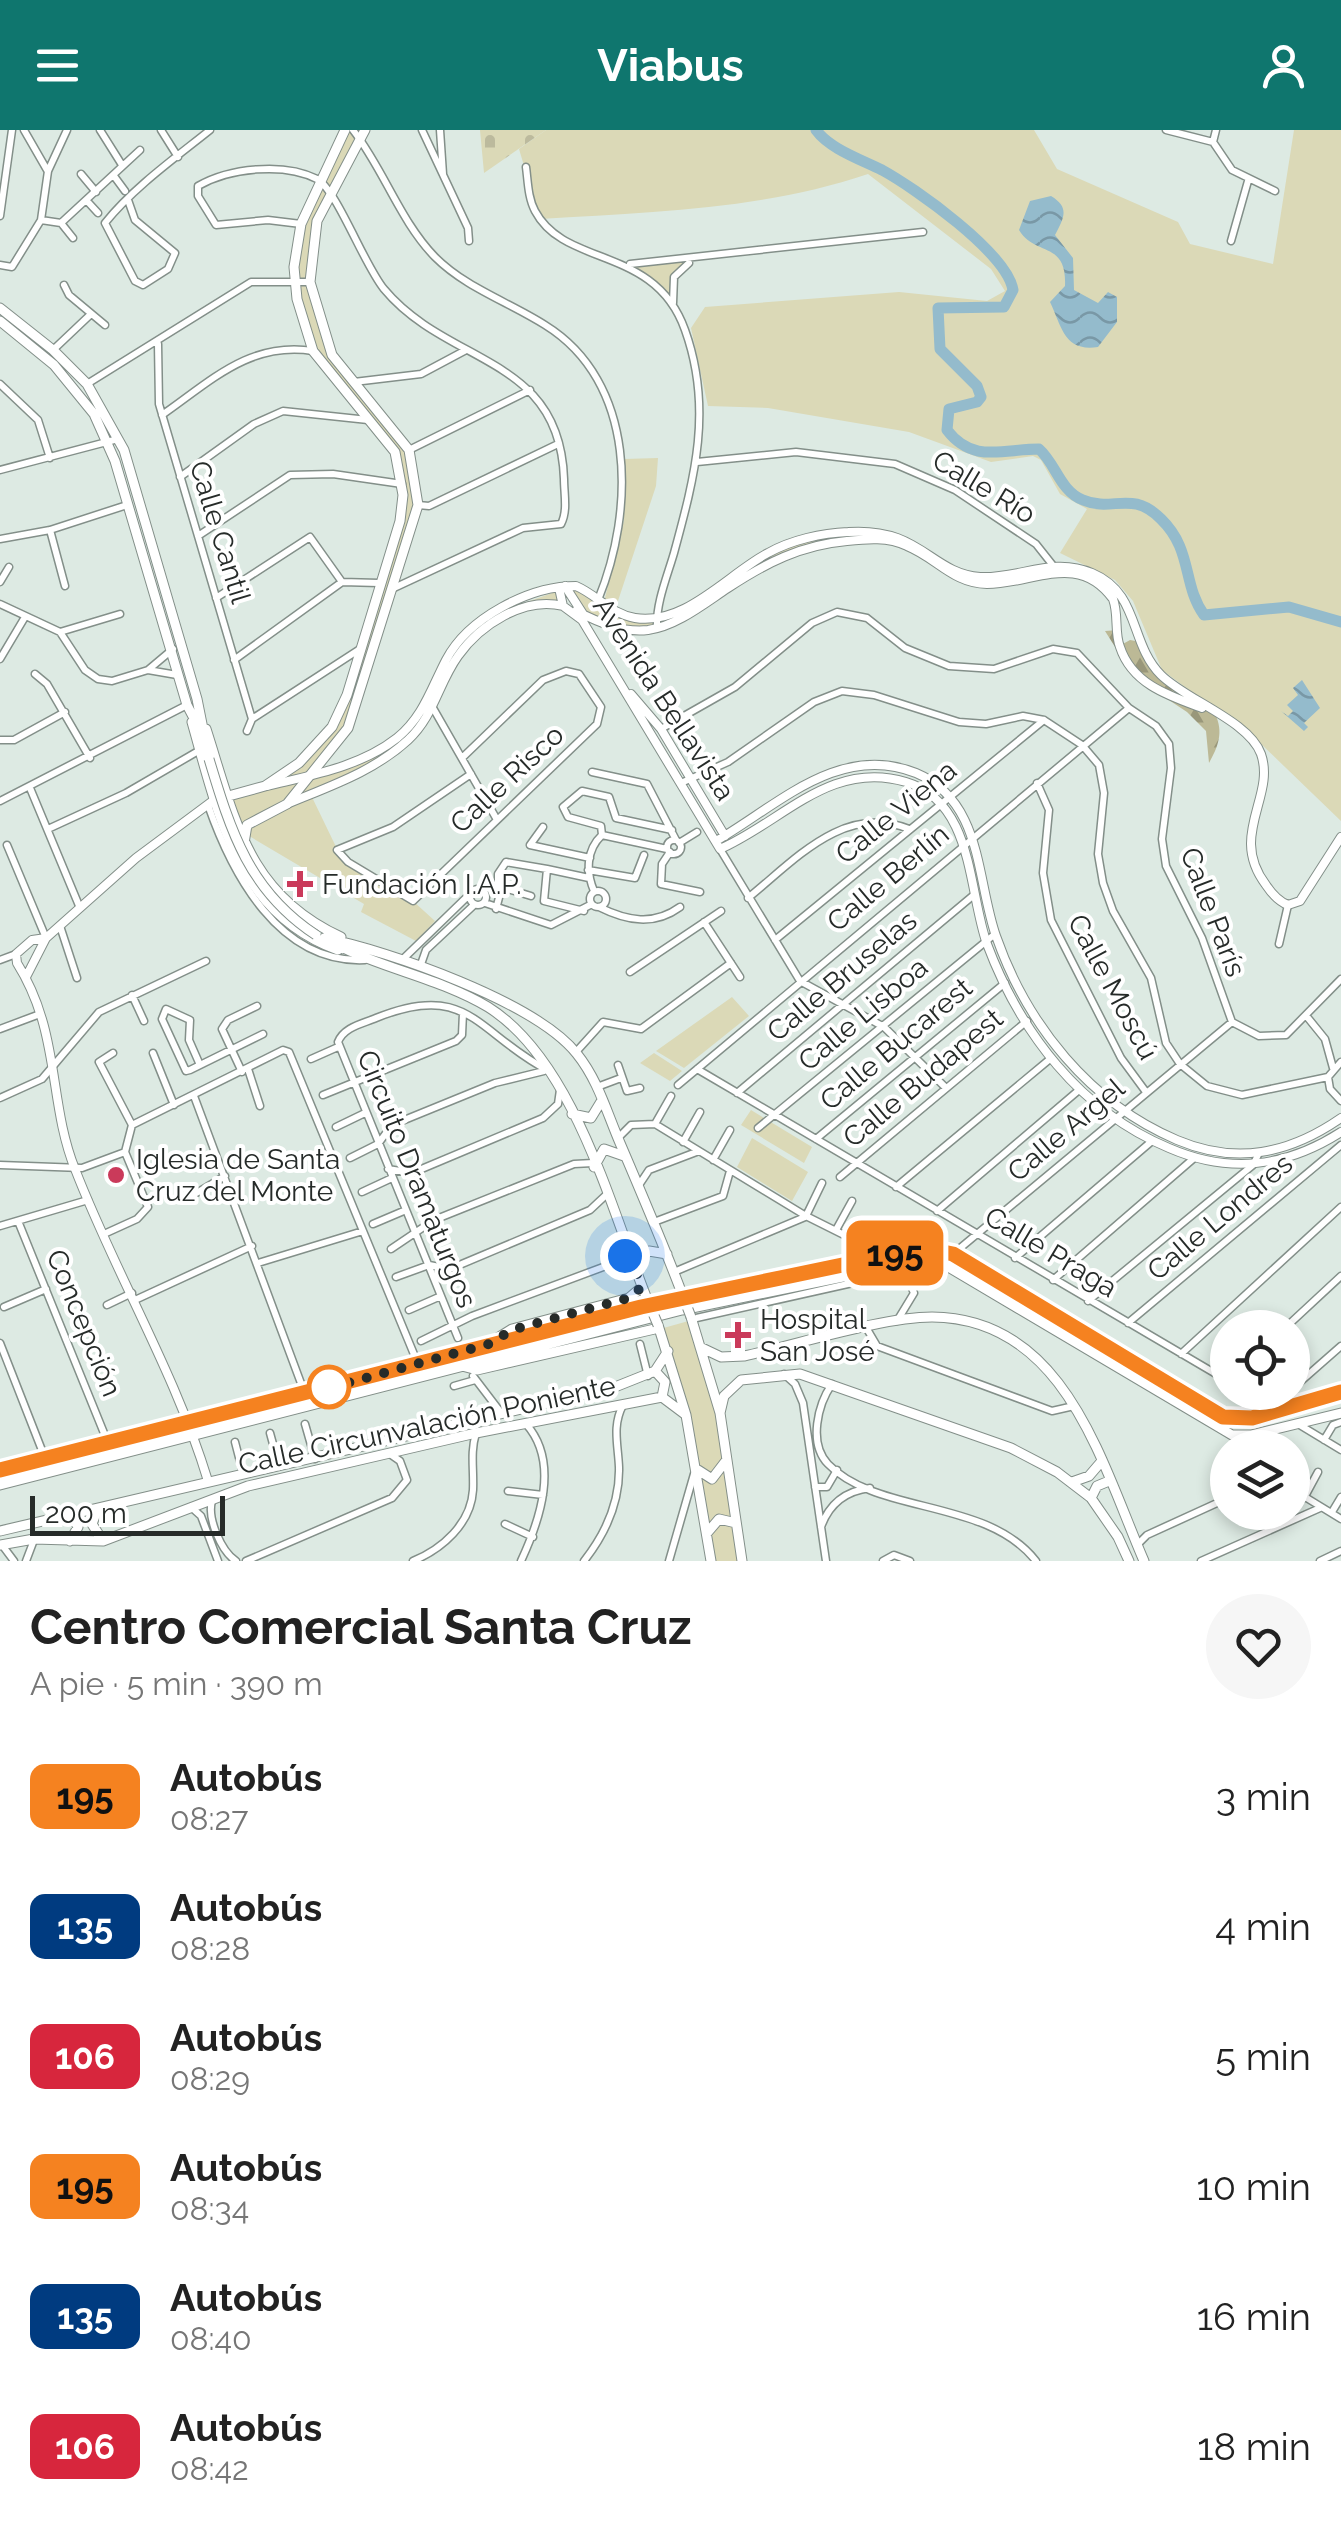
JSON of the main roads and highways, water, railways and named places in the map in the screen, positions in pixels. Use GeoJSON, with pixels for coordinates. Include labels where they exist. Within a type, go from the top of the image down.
{"type":"FeatureCollection","features":[{"type":"Feature","properties":{"kind":"main road"},"geometry":{"type":"LineString","coordinates":[[211,802],[258,789],[299,763],[332,726],[347,695],[402,504],[402,484],[394,452],[313,351],[294,282],[300,224],[349,130]]}},
{"type":"Feature","properties":{"kind":"main road"},"geometry":{"type":"LineString","coordinates":[[225,835],[287,804],[348,728],[418,505],[409,450],[324,340],[310,282],[313,234],[363,135]]}},
{"type":"Feature","properties":{"kind":"main road"},"geometry":{"type":"LineString","coordinates":[[0,308],[86,384],[118,439],[227,796],[254,864],[290,907],[357,950]]}},
{"type":"Feature","properties":{"kind":"main road"},"geometry":{"type":"LineString","coordinates":[[0,321],[56,358],[107,442],[187,705],[211,802],[245,876],[278,916],[300,932],[400,961],[504,1002],[555,1033],[576,1052],[597,1087],[667,1254],[700,1347],[720,1413],[742,1561]]}},
{"type":"Feature","properties":{"kind":"main road"},"geometry":{"type":"LineString","coordinates":[[154,600],[167,596]]}},
{"type":"Feature","properties":{"kind":"main road"},"geometry":{"type":"LineString","coordinates":[[197,700],[201,732],[232,838],[247,867],[269,898],[320,936],[357,950]]}},
{"type":"Feature","properties":{"kind":"main road"},"geometry":{"type":"LineString","coordinates":[[187,705],[201,732]]}},
{"type":"Feature","properties":{"kind":"main road"},"geometry":{"type":"LineString","coordinates":[[221,774],[240,789],[258,789]]}},
{"type":"Feature","properties":{"kind":"main road"},"geometry":{"type":"LineString","coordinates":[[207,776],[215,778],[221,774]]}},
{"type":"Feature","properties":{"kind":"main road"},"geometry":{"type":"LineString","coordinates":[[258,789],[266,812]]}},
{"type":"Feature","properties":{"kind":"main road"},"geometry":{"type":"LineString","coordinates":[[211,802],[241,828]]}},
{"type":"Feature","properties":{"kind":"main road","name":"Circuito Dramaturgos"},"geometry":{"type":"LineString","coordinates":[[357,950],[371,960],[486,1006],[537,1052],[560,1089],[668,1351],[686,1415],[711,1561]]}},
{"type":"Feature","properties":{"kind":"main road"},"geometry":{"type":"LineString","coordinates":[[537,1052],[538,1035],[555,1033]]}},
{"type":"Feature","properties":{"kind":"main road"},"geometry":{"type":"LineString","coordinates":[[572,1114],[591,1118],[602,1099]]}},
{"type":"Feature","properties":{"kind":"main road"},"geometry":{"type":"LineString","coordinates":[[594,1165],[604,1150],[617,1150],[626,1158]]}},
{"type":"Feature","properties":{"kind":"main road"},"geometry":{"type":"LineString","coordinates":[[1,1467],[679,1298],[914,1250],[953,1254],[1223,1417],[1341,1392]]}},
{"type":"Feature","properties":{"kind":"main road"},"geometry":{"type":"LineString","coordinates":[[632,1260],[648,1252],[667,1254]]}},
{"type":"Feature","properties":{"kind":"main road"},"geometry":{"type":"LineString","coordinates":[[0,1485],[682,1310],[900,1264],[934,1262],[1232,1435],[1251,1436],[1341,1413]]}},
{"type":"Feature","properties":{"kind":"main road"},"geometry":{"type":"LineString","coordinates":[[489,1344],[512,1330],[629,1298],[642,1286]]}},
{"type":"Feature","properties":{"kind":"main road"},"geometry":{"type":"LineString","coordinates":[[700,1347],[722,1357],[744,1356],[897,1322],[955,1319],[1009,1336],[1039,1358],[1074,1406],[1144,1561]]}},
{"type":"Feature","properties":{"kind":"main road"},"geometry":{"type":"LineString","coordinates":[[460,1366],[477,1370],[658,1327]]}},
{"type":"Feature","properties":{"kind":"main road"},"geometry":{"type":"LineString","coordinates":[[668,1351],[651,1374],[665,1382],[662,1397],[686,1415]]}},
{"type":"Feature","properties":{"kind":"main road"},"geometry":{"type":"LineString","coordinates":[[744,1356],[743,1367],[750,1377]]}},
{"type":"Feature","properties":{"kind":"main road","name":"Calle Circunvalación Poniente"},"geometry":{"type":"LineString","coordinates":[[0,1531],[503,1415],[651,1374]]}},
{"type":"Feature","properties":{"kind":"main road"},"geometry":{"type":"LineString","coordinates":[[720,1413],[730,1389],[750,1377],[783,1374],[832,1384],[1012,1448],[1072,1482],[1091,1498],[1129,1561]]}},
{"type":"Feature","properties":{"kind":"main road","name":"Calle Circunvalación Poniente"},"geometry":{"type":"LineString","coordinates":[[1,1545],[34,1540],[102,1541],[214,1497],[476,1433],[662,1397]]}},
{"type":"Feature","properties":{"kind":"main road"},"geometry":{"type":"LineString","coordinates":[[696,1468],[712,1479],[723,1469],[726,1456]]}},
{"type":"Feature","properties":{"kind":"main road"},"geometry":{"type":"LineString","coordinates":[[1072,1482],[1089,1476],[1101,1462]]}},
{"type":"Feature","properties":{"kind":"main road"},"geometry":{"type":"LineString","coordinates":[[188,1508],[208,1480]]}},
{"type":"Feature","properties":{"kind":"main road"},"geometry":{"type":"LineString","coordinates":[[1091,1498],[1097,1486],[1109,1481]]}},
{"type":"Feature","properties":{"kind":"main road"},"geometry":{"type":"LineString","coordinates":[[98,1508],[92,1524],[102,1541]]}},
{"type":"Feature","properties":{"kind":"main road"},"geometry":{"type":"LineString","coordinates":[[70,1541],[78,1527],[71,1516]]}},
{"type":"Feature","properties":{"kind":"main road"},"geometry":{"type":"LineString","coordinates":[[707,1534],[720,1519],[736,1523]]}},
{"type":"Feature","properties":{"kind":"water"},"geometry":{"type":"Polygon","coordinates":[[[1051,196],[1063,209],[1055,235],[1073,258],[1074,290],[1098,303],[1108,292],[1117,297],[1117,322],[1098,347],[1078,346],[1061,329],[1050,302],[1065,286],[1061,262],[1019,230],[1030,201],[1051,196]]]}},
{"type":"Feature","properties":{"kind":"water"},"geometry":{"type":"Polygon","coordinates":[[[1302,680],[1320,708],[1304,723],[1308,727],[1304,731],[1281,711],[1288,716],[1293,711],[1287,705],[1298,695],[1293,688],[1302,680]]]}},
{"type":"Feature","properties":{"kind":"waterway"},"geometry":{"type":"LineString","coordinates":[[816,130],[837,148],[882,170],[936,206],[978,241],[1007,275],[1013,290],[1004,307],[938,308],[940,349],[977,386],[981,397],[977,402],[949,409],[947,430],[957,441],[978,451],[1039,449],[1075,496],[1094,503],[1131,503],[1150,510],[1178,543],[1192,591],[1204,615],[1289,607],[1341,622]]}},
{"type":"Feature","properties":{"kind":"place","name":"Fundación I.A.P."},"geometry":{"type":"Point","coordinates":[300,884]}},
{"type":"Feature","properties":{"kind":"place","name":"Iglesia de Santa Cruz del Monte"},"geometry":{"type":"Point","coordinates":[116,1175]}},
{"type":"Feature","properties":{"kind":"place","name":"Hospital San José"},"geometry":{"type":"Point","coordinates":[738,1335]}}]}
